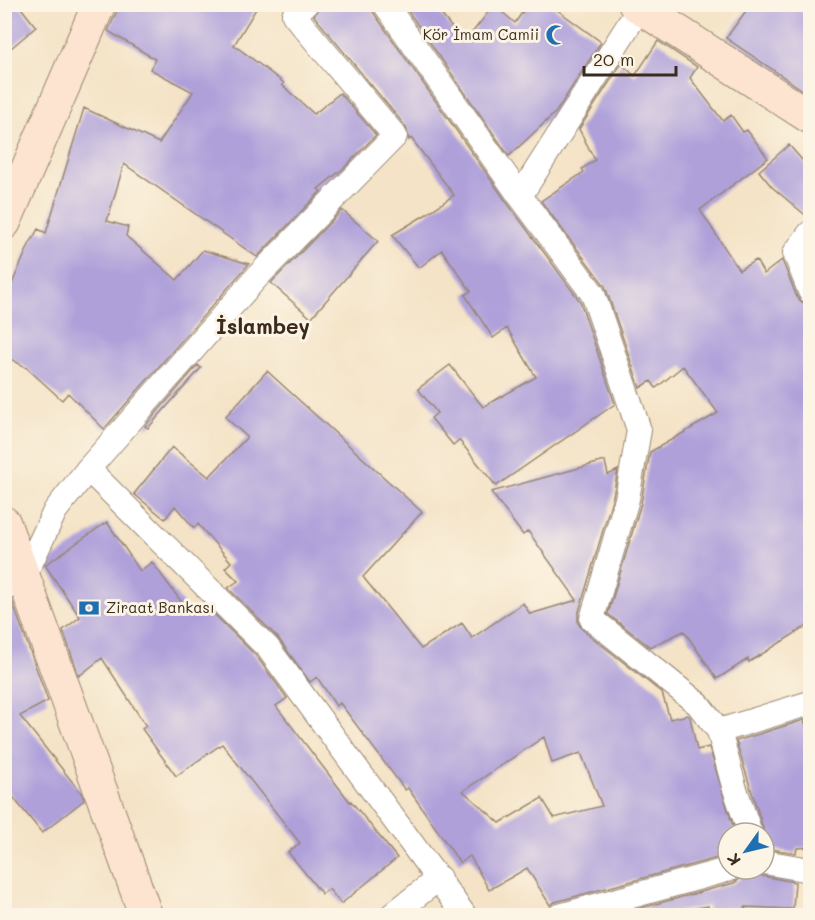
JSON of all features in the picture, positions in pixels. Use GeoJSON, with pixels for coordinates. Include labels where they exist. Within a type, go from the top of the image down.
{"type":"FeatureCollection","features":[{"type":"Feature","properties":{"kind":"street"},"geometry":{"type":"LineString","coordinates":[[4,222],[99,4]]}},
{"type":"Feature","properties":{"kind":"street"},"geometry":{"type":"LineString","coordinates":[[15,582],[55,511],[88,469],[257,277],[394,136],[294,15],[306,4]]}},
{"type":"Feature","properties":{"kind":"street"},"geometry":{"type":"LineString","coordinates":[[385,4],[520,196],[593,294],[639,430],[627,499],[592,619],[698,704],[719,731],[746,821]]}},
{"type":"Feature","properties":{"kind":"street"},"geometry":{"type":"LineString","coordinates":[[520,196],[639,5],[810,117]]}},
{"type":"Feature","properties":{"kind":"street"},"geometry":{"type":"LineString","coordinates":[[810,233],[795,253],[810,291]]}},
{"type":"Feature","properties":{"kind":"street"},"geometry":{"type":"LineString","coordinates":[[88,469],[268,648],[465,915]]}},
{"type":"Feature","properties":{"kind":"street"},"geometry":{"type":"LineString","coordinates":[[4,522],[15,582],[146,915]]}},
{"type":"Feature","properties":{"kind":"street"},"geometry":{"type":"LineString","coordinates":[[719,731],[810,704]]}},
{"type":"Feature","properties":{"kind":"street"},"geometry":{"type":"LineString","coordinates":[[776,864],[810,870]]}},
{"type":"Feature","properties":{"kind":"street"},"geometry":{"type":"LineString","coordinates":[[559,915],[716,873]]}},
{"type":"Feature","properties":{"kind":"street"},"geometry":{"type":"LineString","coordinates":[[391,915],[439,878]]}},
{"type":"Feature","properties":{"kind":"building"},"geometry":{"type":"Polygon","coordinates":[[[4,4],[18,4],[36,27],[4,54],[4,4]]]}},
{"type":"Feature","properties":{"kind":"building"},"geometry":{"type":"Polygon","coordinates":[[[120,4],[259,4],[234,45],[284,83],[282,85],[314,114],[340,93],[376,135],[344,168],[318,189],[321,191],[257,257],[124,164],[107,221],[128,227],[126,236],[177,280],[203,250],[249,264],[104,429],[68,393],[62,400],[27,368],[4,355],[4,302],[38,229],[46,233],[84,108],[159,143],[193,92],[150,69],[155,59],[108,31],[120,4]]]}},
{"type":"Feature","properties":{"kind":"building"},"geometry":{"type":"Polygon","coordinates":[[[320,4],[371,4],[373,12],[508,204],[580,301],[615,404],[496,486],[459,440],[453,445],[431,418],[437,413],[418,389],[450,365],[483,407],[536,377],[507,328],[493,338],[465,295],[471,291],[442,250],[419,268],[392,235],[454,195],[411,138],[409,140],[406,127],[314,16],[320,4]]]}},
{"type":"Feature","properties":{"kind":"building"},"geometry":{"type":"Polygon","coordinates":[[[403,4],[433,4],[464,43],[494,5],[515,23],[528,4],[549,4],[601,42],[556,112],[509,156],[403,4]]]}},
{"type":"Feature","properties":{"kind":"building"},"geometry":{"type":"Polygon","coordinates":[[[751,4],[810,4],[810,95],[726,38],[751,4]]]}},
{"type":"Feature","properties":{"kind":"building"},"geometry":{"type":"Polygon","coordinates":[[[658,41],[697,67],[690,78],[723,121],[731,115],[743,132],[747,130],[768,158],[700,210],[739,270],[756,260],[764,274],[782,260],[797,297],[810,305],[810,624],[717,679],[684,631],[650,647],[608,614],[641,503],[650,452],[718,413],[683,366],[656,388],[651,381],[640,388],[605,286],[541,201],[584,172],[582,169],[595,160],[579,129],[621,64],[635,76],[658,41]]]}},
{"type":"Feature","properties":{"kind":"building"},"geometry":{"type":"Polygon","coordinates":[[[789,145],[810,169],[810,219],[772,187],[759,171],[789,145]]]}},
{"type":"Feature","properties":{"kind":"building"},"geometry":{"type":"Polygon","coordinates":[[[342,210],[378,241],[311,318],[271,283],[342,210]]]}},
{"type":"Feature","properties":{"kind":"building"},"geometry":{"type":"Polygon","coordinates":[[[198,365],[201,368],[148,428],[145,426],[198,365]]]}},
{"type":"Feature","properties":{"kind":"building"},"geometry":{"type":"Polygon","coordinates":[[[267,371],[422,512],[363,577],[421,649],[462,623],[472,638],[523,603],[530,614],[577,600],[528,531],[523,535],[491,492],[605,461],[608,475],[618,470],[613,496],[578,615],[578,623],[583,630],[662,693],[670,719],[688,715],[690,717],[697,750],[709,747],[731,821],[716,821],[716,858],[550,905],[527,868],[489,890],[470,856],[460,863],[408,788],[405,790],[340,703],[336,706],[317,677],[310,682],[278,638],[228,588],[238,581],[225,568],[231,562],[198,524],[194,528],[175,506],[165,519],[134,494],[172,447],[209,477],[247,437],[225,417],[267,371]],[[544,737],[463,791],[500,823],[542,798],[554,818],[602,806],[581,753],[552,763],[544,737]]]}},
{"type":"Feature","properties":{"kind":"building"},"geometry":{"type":"Polygon","coordinates":[[[107,522],[140,571],[152,562],[191,615],[205,605],[257,657],[287,698],[276,706],[350,802],[397,858],[341,904],[329,889],[322,894],[288,852],[300,843],[222,744],[176,776],[142,729],[146,726],[102,658],[79,676],[63,630],[80,617],[45,565],[107,522]]]}},
{"type":"Feature","properties":{"kind":"building"},"geometry":{"type":"Polygon","coordinates":[[[12,601],[48,701],[20,716],[82,794],[84,800],[42,833],[4,786],[4,603],[12,601]]]}},
{"type":"Feature","properties":{"kind":"building"},"geometry":{"type":"Polygon","coordinates":[[[804,720],[810,736],[810,847],[797,848],[796,853],[776,850],[776,821],[761,821],[736,741],[804,720]]]}},
{"type":"Feature","properties":{"kind":"building"},"geometry":{"type":"Polygon","coordinates":[[[776,879],[795,882],[793,909],[745,907],[747,915],[709,915],[708,906],[661,915],[615,915],[737,881],[776,881],[776,879]]]}},
{"type":"Feature","properties":{"kind":"place","name":"Kör İmam Camii"},"geometry":{"type":"Point","coordinates":[556,35]}},
{"type":"Feature","properties":{"kind":"place","name":"Ziraat Bankası"},"geometry":{"type":"Point","coordinates":[89,608]}},
{"type":"Feature","properties":{"kind":"district","name":"İslambey"},"geometry":{"type":"Point","coordinates":[263,327]}}]}
